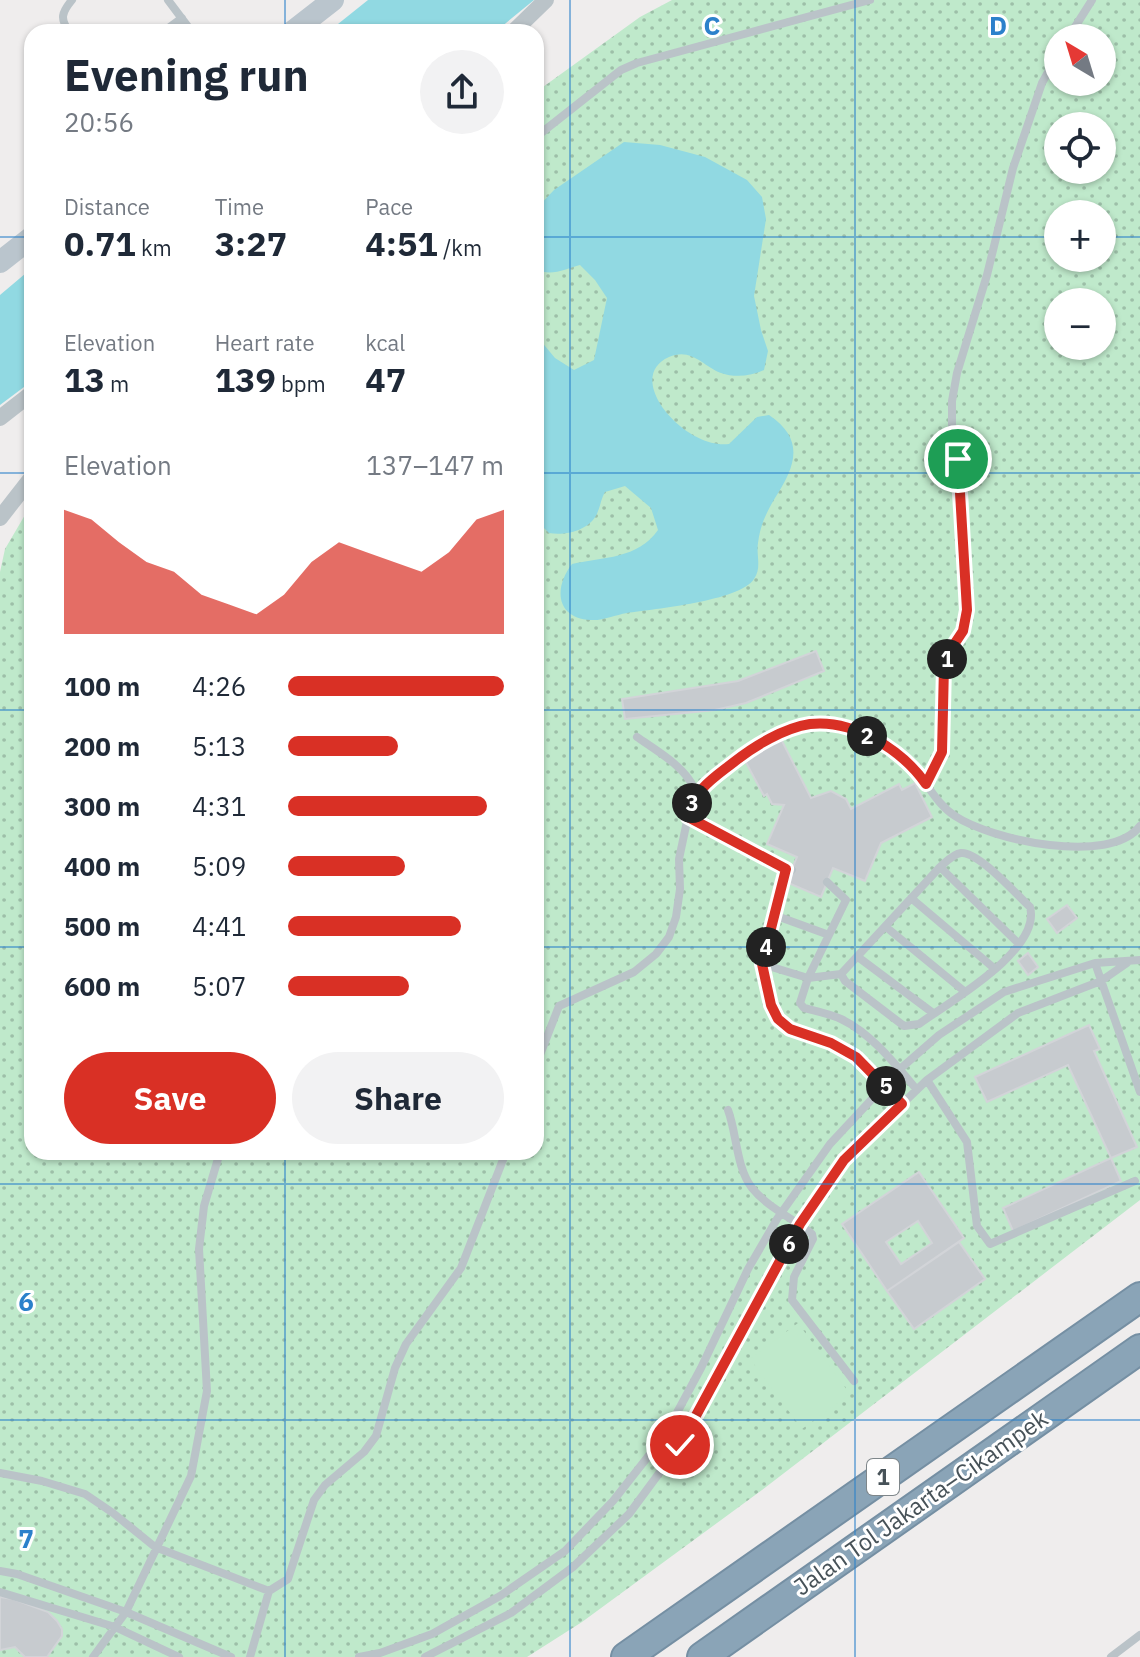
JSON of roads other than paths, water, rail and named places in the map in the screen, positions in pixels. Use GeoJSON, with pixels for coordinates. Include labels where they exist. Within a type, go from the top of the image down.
{"type":"FeatureCollection","features":[{"type":"Feature","properties":{"kind":"highway","name":"Jalan Tol Jakarta–Cikampek"},"geometry":{"type":"LineString","coordinates":[[626,1657],[1140,1297]]}},
{"type":"Feature","properties":{"kind":"highway","name":"Jalan Tol Jakarta–Cikampek"},"geometry":{"type":"LineString","coordinates":[[702,1657],[1140,1349]]}},
{"type":"Feature","properties":{"kind":"main road"},"geometry":{"type":"LineString","coordinates":[[302,24],[333,0]]}},
{"type":"Feature","properties":{"kind":"main road"},"geometry":{"type":"LineString","coordinates":[[0,262],[24,243]]}},
{"type":"Feature","properties":{"kind":"street"},"geometry":{"type":"LineString","coordinates":[[521,24],[546,0]]}},
{"type":"Feature","properties":{"kind":"street"},"geometry":{"type":"LineString","coordinates":[[0,418],[24,399]]}},
{"type":"Feature","properties":{"kind":"street"},"geometry":{"type":"LineString","coordinates":[[0,518],[24,487]]}},
{"type":"Feature","properties":{"kind":"lane"},"geometry":{"type":"LineString","coordinates":[[65,24],[62,15],[72,0]]}},
{"type":"Feature","properties":{"kind":"lane"},"geometry":{"type":"LineString","coordinates":[[168,0],[186,24]]}},
{"type":"Feature","properties":{"kind":"lane"},"geometry":{"type":"LineString","coordinates":[[544,131],[621,70],[637,63],[870,0]]}},
{"type":"Feature","properties":{"kind":"lane"},"geometry":{"type":"LineString","coordinates":[[1077,24],[1092,0]]}},
{"type":"Feature","properties":{"kind":"lane"},"geometry":{"type":"LineString","coordinates":[[174,24],[182,18]]}},
{"type":"Feature","properties":{"kind":"lane"},"geometry":{"type":"LineString","coordinates":[[926,784],[942,752],[944,666],[963,631],[967,610],[963,503],[952,425],[952,401],[1013,168],[1044,79]]}},
{"type":"Feature","properties":{"kind":"lane"},"geometry":{"type":"LineString","coordinates":[[693,796],[742,755],[790,731],[815,724],[848,729],[893,750],[916,770],[934,796],[954,816],[981,829],[1049,846],[1080,847],[1118,842],[1140,826]]}},
{"type":"Feature","properties":{"kind":"lane"},"geometry":{"type":"LineString","coordinates":[[544,1044],[559,1006],[634,972],[656,954],[669,937],[676,917],[680,889],[679,859],[693,796],[691,782],[671,762],[637,737]]}},
{"type":"Feature","properties":{"kind":"lane"},"geometry":{"type":"LineString","coordinates":[[688,817],[789,870],[762,964],[765,988],[778,1019],[790,1029],[831,1043],[856,1057],[902,1104]]}},
{"type":"Feature","properties":{"kind":"lane"},"geometry":{"type":"LineString","coordinates":[[762,964],[808,978],[841,974],[940,867],[957,854],[966,853],[982,862],[1030,907],[1030,926],[1010,958],[919,1024],[904,1026],[845,981],[841,974]]}},
{"type":"Feature","properties":{"kind":"lane"},"geometry":{"type":"LineString","coordinates":[[940,867],[1019,944]]}},
{"type":"Feature","properties":{"kind":"lane"},"geometry":{"type":"LineString","coordinates":[[827,882],[846,900],[800,998],[804,1008],[842,1019],[900,1069],[917,1090]]}},
{"type":"Feature","properties":{"kind":"lane"},"geometry":{"type":"LineString","coordinates":[[911,898],[995,969]]}},
{"type":"Feature","properties":{"kind":"lane"},"geometry":{"type":"LineString","coordinates":[[774,915],[829,935]]}},
{"type":"Feature","properties":{"kind":"lane"},"geometry":{"type":"LineString","coordinates":[[886,927],[964,991]]}},
{"type":"Feature","properties":{"kind":"lane"},"geometry":{"type":"LineString","coordinates":[[858,957],[933,1013]]}},
{"type":"Feature","properties":{"kind":"lane"},"geometry":{"type":"LineString","coordinates":[[359,1657],[380,1653],[432,1634],[500,1596],[565,1551],[613,1501],[665,1435],[748,1269],[781,1214],[830,1144],[900,1069],[939,1035],[1004,992],[1095,963],[1140,960]]}},
{"type":"Feature","properties":{"kind":"lane"},"geometry":{"type":"LineString","coordinates":[[1095,963],[1137,1073],[1140,1092]]}},
{"type":"Feature","properties":{"kind":"lane"},"geometry":{"type":"LineString","coordinates":[[425,1657],[511,1613],[573,1567],[629,1514],[680,1445],[800,1224],[844,1160],[927,1080],[1018,1013],[1101,981],[1127,963]]}},
{"type":"Feature","properties":{"kind":"lane"},"geometry":{"type":"LineString","coordinates":[[927,1080],[967,1142],[977,1226],[990,1244],[1135,1181]]}},
{"type":"Feature","properties":{"kind":"lane"},"geometry":{"type":"LineString","coordinates":[[728,1110],[736,1130],[742,1167],[751,1187],[781,1214],[812,1234],[813,1239],[794,1277],[792,1300],[854,1381]]}},
{"type":"Feature","properties":{"kind":"lane"},"geometry":{"type":"LineString","coordinates":[[93,1657],[126,1612],[191,1476],[207,1391],[199,1249],[204,1206],[218,1160]]}},
{"type":"Feature","properties":{"kind":"lane"},"geometry":{"type":"LineString","coordinates":[[250,1657],[269,1591],[288,1579],[314,1500],[325,1485],[364,1452],[376,1436],[395,1368],[406,1344],[461,1268],[503,1160]]}},
{"type":"Feature","properties":{"kind":"lane"},"geometry":{"type":"LineString","coordinates":[[0,1473],[85,1494],[155,1547],[269,1591]]}},
{"type":"Feature","properties":{"kind":"lane"},"geometry":{"type":"LineString","coordinates":[[0,1571],[17,1574],[126,1612],[231,1657]]}},
{"type":"Feature","properties":{"kind":"lane"},"geometry":{"type":"LineString","coordinates":[[0,1592],[115,1627],[179,1657]]}},
{"type":"Feature","properties":{"kind":"lane"},"geometry":{"type":"LineString","coordinates":[[1111,1657],[1140,1635]]}},
{"type":"Feature","properties":{"kind":"water"},"geometry":{"type":"Polygon","coordinates":[[[368,0],[534,0],[505,24],[338,24],[368,0]]]}},
{"type":"Feature","properties":{"kind":"water"},"geometry":{"type":"Polygon","coordinates":[[[624,142],[660,145],[705,157],[747,180],[762,197],[766,219],[754,296],[768,351],[764,370],[743,376],[726,375],[684,354],[669,357],[656,367],[652,380],[665,411],[694,436],[712,443],[729,444],[757,417],[769,415],[788,434],[792,444],[792,465],[762,525],[756,575],[746,587],[695,603],[604,619],[579,618],[564,607],[561,600],[562,582],[572,564],[630,552],[650,540],[658,530],[651,508],[625,486],[605,492],[595,518],[584,527],[563,534],[549,533],[544,528],[544,345],[555,358],[574,370],[594,360],[607,298],[580,265],[544,271],[544,201],[554,190],[624,142]]]}},
{"type":"Feature","properties":{"kind":"water"},"geometry":{"type":"Polygon","coordinates":[[[24,275],[24,387],[0,405],[0,295],[24,275]]]}}]}
